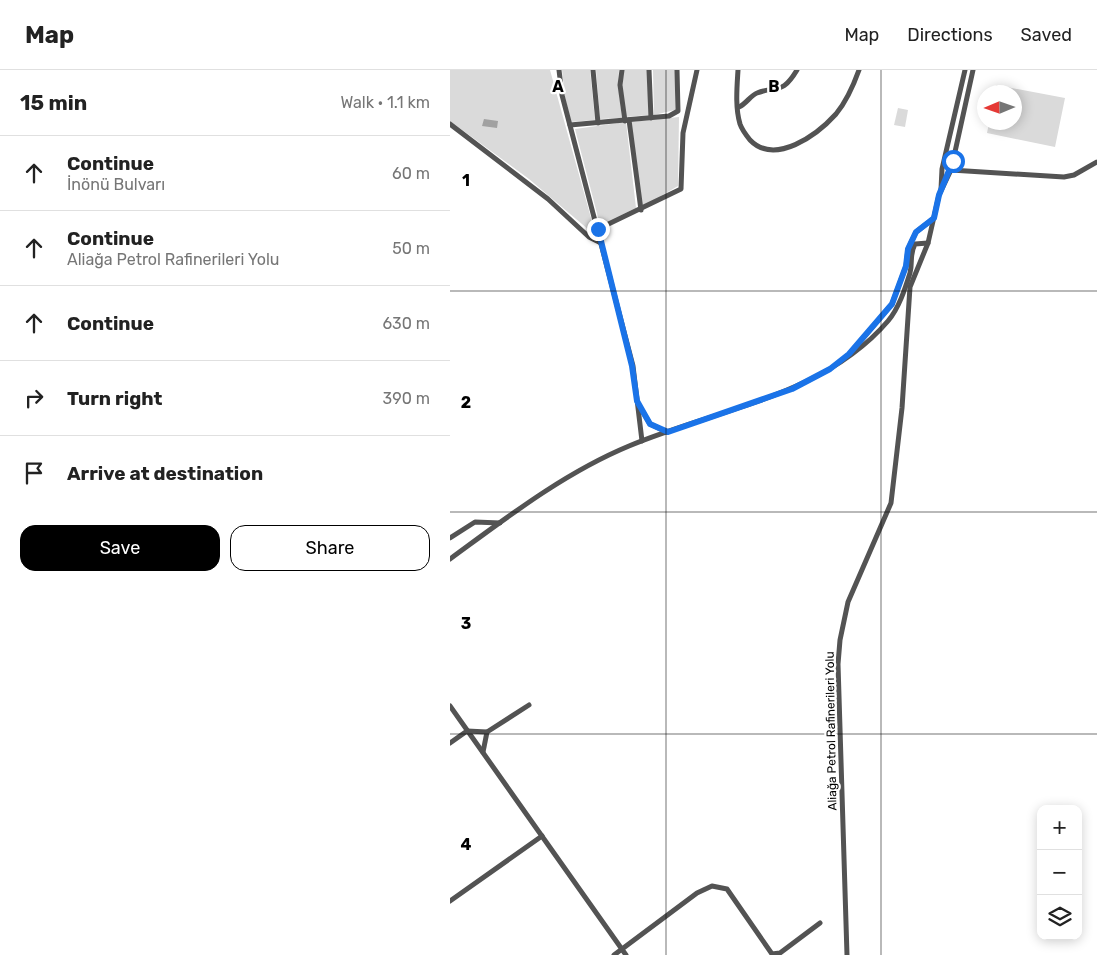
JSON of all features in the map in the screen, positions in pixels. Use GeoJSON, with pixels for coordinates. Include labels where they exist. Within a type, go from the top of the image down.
{"type":"FeatureCollection","features":[{"type":"Feature","properties":{"kind":"street"},"geometry":{"type":"LineString","coordinates":[[559,70],[562,95],[630,356],[642,441]]}},
{"type":"Feature","properties":{"kind":"street"},"geometry":{"type":"LineString","coordinates":[[593,70],[598,123]]}},
{"type":"Feature","properties":{"kind":"street"},"geometry":{"type":"LineString","coordinates":[[622,70],[620,85],[640,210]]}},
{"type":"Feature","properties":{"kind":"street"},"geometry":{"type":"LineString","coordinates":[[649,70],[651,118]]}},
{"type":"Feature","properties":{"kind":"street"},"geometry":{"type":"LineString","coordinates":[[570,125],[669,116],[678,111],[677,70]]}},
{"type":"Feature","properties":{"kind":"street"},"geometry":{"type":"LineString","coordinates":[[598,229],[640,210],[681,188],[683,133],[697,70]]}},
{"type":"Feature","properties":{"kind":"street"},"geometry":{"type":"LineString","coordinates":[[738,70],[737,97],[740,124],[745,134],[756,146],[764,149],[783,149],[798,144],[836,114],[859,70]]}},
{"type":"Feature","properties":{"kind":"street"},"geometry":{"type":"LineString","coordinates":[[739,107],[747,104],[756,93],[784,87],[797,70]]}},
{"type":"Feature","properties":{"kind":"street"},"geometry":{"type":"LineString","coordinates":[[941,192],[942,169],[965,70]]}},
{"type":"Feature","properties":{"kind":"street"},"geometry":{"type":"LineString","coordinates":[[941,192],[951,170],[973,70]]}},
{"type":"Feature","properties":{"kind":"street"},"geometry":{"type":"LineString","coordinates":[[450,124],[548,199],[589,237],[601,243]]}},
{"type":"Feature","properties":{"kind":"street"},"geometry":{"type":"LineString","coordinates":[[951,170],[1064,177],[1074,176],[1097,162]]}},
{"type":"Feature","properties":{"kind":"street","name":"Aliağa Petrol Rafinerileri Yolu"},"geometry":{"type":"LineString","coordinates":[[847,955],[838,664],[840,640],[848,602],[891,503],[902,408],[907,306],[910,287],[928,243],[941,192]]}},
{"type":"Feature","properties":{"kind":"street"},"geometry":{"type":"LineString","coordinates":[[905,278],[906,254],[916,232],[934,218]]}},
{"type":"Feature","properties":{"kind":"street"},"geometry":{"type":"LineString","coordinates":[[450,559],[550,488],[610,455],[642,441],[792,389],[830,369],[849,354],[898,297],[905,278],[910,271],[910,257],[915,244],[928,243]]}},
{"type":"Feature","properties":{"kind":"street"},"geometry":{"type":"LineString","coordinates":[[637,401],[650,424],[668,432]]}},
{"type":"Feature","properties":{"kind":"street"},"geometry":{"type":"LineString","coordinates":[[450,538],[475,522],[500,523]]}},
{"type":"Feature","properties":{"kind":"street"},"geometry":{"type":"LineString","coordinates":[[450,743],[468,730],[487,732],[529,705]]}},
{"type":"Feature","properties":{"kind":"street"},"geometry":{"type":"LineString","coordinates":[[450,706],[626,955]]}},
{"type":"Feature","properties":{"kind":"street"},"geometry":{"type":"LineString","coordinates":[[483,752],[487,732]]}},
{"type":"Feature","properties":{"kind":"street"},"geometry":{"type":"LineString","coordinates":[[450,901],[542,836]]}},
{"type":"Feature","properties":{"kind":"street"},"geometry":{"type":"LineString","coordinates":[[614,955],[697,893],[712,886],[726,889],[772,954],[780,953],[820,924]]}},
{"type":"Feature","properties":{"kind":"shaded area"},"geometry":{"type":"Polygon","coordinates":[[[450,70],[550,70],[596,236],[529,179],[450,121],[450,70]]]}},
{"type":"Feature","properties":{"kind":"shaded area"},"geometry":{"type":"Polygon","coordinates":[[[562,70],[590,70],[595,120],[571,122],[565,97],[562,70]]]}},
{"type":"Feature","properties":{"kind":"shaded area"},"geometry":{"type":"Polygon","coordinates":[[[596,70],[619,70],[618,84],[622,118],[600,119],[596,70]]]}},
{"type":"Feature","properties":{"kind":"shaded area"},"geometry":{"type":"Polygon","coordinates":[[[624,70],[647,70],[649,115],[626,117],[622,86],[624,70]]]}},
{"type":"Feature","properties":{"kind":"shaded area"},"geometry":{"type":"Polygon","coordinates":[[[653,70],[675,70],[675,110],[654,115],[653,70]]]}},
{"type":"Feature","properties":{"kind":"shaded area"},"geometry":{"type":"Polygon","coordinates":[[[1022,90],[1065,98],[1055,147],[987,133],[988,130],[1022,130],[1022,90]]]}},
{"type":"Feature","properties":{"kind":"shaded area"},"geometry":{"type":"Polygon","coordinates":[[[898,108],[908,110],[905,127],[894,125],[898,108]]]}},
{"type":"Feature","properties":{"kind":"shaded area"},"geometry":{"type":"Polygon","coordinates":[[[679,117],[678,186],[642,207],[631,122],[679,117]]]}},
{"type":"Feature","properties":{"kind":"shaded area"},"geometry":{"type":"Polygon","coordinates":[[[484,119],[498,121],[497,128],[482,126],[484,119]]]}},
{"type":"Feature","properties":{"kind":"shaded area"},"geometry":{"type":"Polygon","coordinates":[[[626,122],[636,208],[600,225],[575,129],[626,122]]]}},
{"type":"Feature","properties":{"kind":"route"},"geometry":{"type":"LineString","coordinates":[[598,229],[632,366],[637,401],[643,415],[650,424],[668,432],[792,389],[830,369],[849,354],[865,333],[892,304],[906,266],[908,249],[916,232],[934,218],[939,195],[951,170],[953,161]]}}]}
